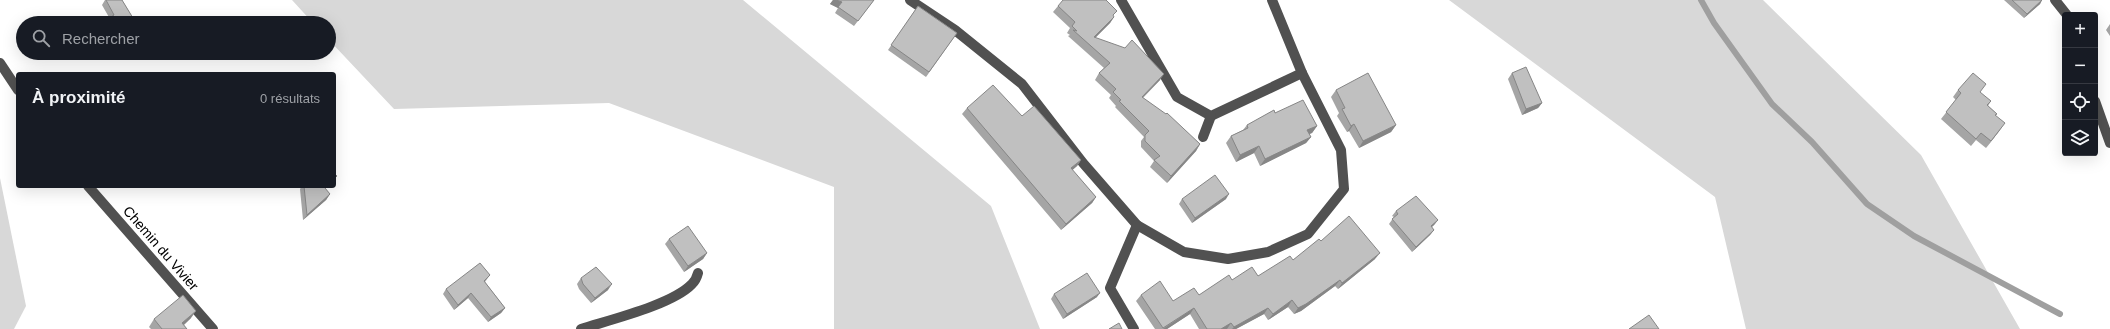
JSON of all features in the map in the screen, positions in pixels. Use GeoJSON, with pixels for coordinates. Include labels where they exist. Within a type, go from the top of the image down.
{"type":"FeatureCollection","features":[{"type":"Feature","properties":{"kind":"street"},"geometry":{"type":"LineString","coordinates":[[910,0],[955,30],[1022,84],[1083,164],[1138,225],[1184,252],[1228,259],[1268,252],[1308,234],[1344,189],[1341,150],[1302,72],[1272,0]]}},
{"type":"Feature","properties":{"kind":"street"},"geometry":{"type":"LineString","coordinates":[[1121,0],[1177,97],[1211,116]]}},
{"type":"Feature","properties":{"kind":"street"},"geometry":{"type":"LineString","coordinates":[[2055,0],[2065,12]]}},
{"type":"Feature","properties":{"kind":"street"},"geometry":{"type":"LineString","coordinates":[[0,62],[16,87]]}},
{"type":"Feature","properties":{"kind":"street"},"geometry":{"type":"LineString","coordinates":[[1203,137],[1211,116],[1302,72]]}},
{"type":"Feature","properties":{"kind":"street"},"geometry":{"type":"LineString","coordinates":[[2098,109],[2110,143]]}},
{"type":"Feature","properties":{"kind":"street","name":"Chemin du Vivier"},"geometry":{"type":"LineString","coordinates":[[90,188],[213,329]]}},
{"type":"Feature","properties":{"kind":"street"},"geometry":{"type":"LineString","coordinates":[[1134,329],[1110,288],[1138,225]]}},
{"type":"Feature","properties":{"kind":"street"},"geometry":{"type":"LineString","coordinates":[[581,329],[670,298],[682,292],[693,283],[698,273]]}},
{"type":"Feature","properties":{"kind":"shaded area"},"geometry":{"type":"Polygon","coordinates":[[[292,0],[743,0],[991,206],[1040,329],[834,329],[834,187],[609,103],[394,109],[336,47],[336,16],[307,16],[292,0]]]}},
{"type":"Feature","properties":{"kind":"shaded area"},"geometry":{"type":"Polygon","coordinates":[[[1449,0],[1763,0],[1921,155],[2020,329],[1746,329],[1715,197],[1449,0]]]}},
{"type":"Feature","properties":{"kind":"shaded area"},"geometry":{"type":"Polygon","coordinates":[[[0,178],[26,306],[14,329],[0,329],[0,178]]]}},
{"type":"Feature","properties":{"kind":"building"},"geometry":{"type":"Polygon","coordinates":[[[106,0],[122,0],[132,16],[112,16],[114,15],[106,0]]]}},
{"type":"Feature","properties":{"kind":"building"},"geometry":{"type":"Polygon","coordinates":[[[836,0],[874,0],[858,21],[838,7],[842,2],[836,0]]]}},
{"type":"Feature","properties":{"kind":"building"},"geometry":{"type":"Polygon","coordinates":[[[1063,0],[1106,0],[1117,11],[1113,15],[1114,17],[1094,37],[1125,48],[1132,40],[1164,74],[1142,97],[1166,114],[1167,113],[1200,144],[1171,176],[1154,160],[1160,156],[1145,141],[1145,135],[1149,131],[1119,101],[1121,100],[1113,92],[1116,89],[1099,73],[1110,63],[1073,30],[1077,31],[1072,26],[1075,22],[1058,6],[1063,0]]]}},
{"type":"Feature","properties":{"kind":"building"},"geometry":{"type":"Polygon","coordinates":[[[2012,0],[2042,0],[2027,14],[2012,0]]]}},
{"type":"Feature","properties":{"kind":"building"},"geometry":{"type":"Polygon","coordinates":[[[918,6],[957,33],[929,72],[891,45],[918,6]]]}},
{"type":"Feature","properties":{"kind":"building"},"geometry":{"type":"Polygon","coordinates":[[[1526,67],[1542,103],[1526,109],[1512,73],[1526,67]]]}},
{"type":"Feature","properties":{"kind":"building"},"geometry":{"type":"Polygon","coordinates":[[[1368,73],[1396,125],[1363,141],[1354,124],[1351,126],[1342,109],[1345,108],[1336,90],[1368,73]]]}},
{"type":"Feature","properties":{"kind":"building"},"geometry":{"type":"Polygon","coordinates":[[[1973,73],[1986,84],[1980,92],[1991,101],[1987,105],[1997,114],[1995,115],[2005,123],[1991,141],[1981,133],[1976,139],[1946,112],[1961,93],[1958,90],[1973,73]]]}},
{"type":"Feature","properties":{"kind":"building"},"geometry":{"type":"Polygon","coordinates":[[[993,85],[1022,116],[1034,106],[1081,160],[1071,168],[1096,197],[1066,224],[967,108],[993,85]]]}},
{"type":"Feature","properties":{"kind":"building"},"geometry":{"type":"Polygon","coordinates":[[[1303,100],[1317,126],[1307,130],[1311,137],[1265,159],[1259,146],[1240,155],[1231,136],[1248,128],[1247,125],[1274,110],[1275,113],[1303,100]]]}},
{"type":"Feature","properties":{"kind":"building"},"geometry":{"type":"Polygon","coordinates":[[[1215,175],[1229,194],[1195,218],[1182,199],[1215,175]]]}},
{"type":"Feature","properties":{"kind":"building"},"geometry":{"type":"Polygon","coordinates":[[[304,188],[325,188],[330,194],[307,215],[304,188]]]}},
{"type":"Feature","properties":{"kind":"building"},"geometry":{"type":"Polygon","coordinates":[[[1416,196],[1438,220],[1431,226],[1434,230],[1416,247],[1392,219],[1398,214],[1396,211],[1416,196]]]}},
{"type":"Feature","properties":{"kind":"building"},"geometry":{"type":"Polygon","coordinates":[[[1349,216],[1380,253],[1342,283],[1340,280],[1298,308],[1292,300],[1273,314],[1268,308],[1234,327],[1231,323],[1221,329],[1207,329],[1194,308],[1163,328],[1141,295],[1160,281],[1173,301],[1194,288],[1199,295],[1229,275],[1232,280],[1252,267],[1258,276],[1290,256],[1293,260],[1319,239],[1321,241],[1349,216]]]}},
{"type":"Feature","properties":{"kind":"building"},"geometry":{"type":"Polygon","coordinates":[[[688,226],[707,253],[688,266],[669,239],[688,226]]]}},
{"type":"Feature","properties":{"kind":"building"},"geometry":{"type":"Polygon","coordinates":[[[480,263],[490,275],[484,281],[505,308],[491,317],[471,293],[458,305],[446,289],[480,263]]]}},
{"type":"Feature","properties":{"kind":"building"},"geometry":{"type":"Polygon","coordinates":[[[596,267],[612,284],[595,298],[583,284],[581,278],[596,267]]]}},
{"type":"Feature","properties":{"kind":"building"},"geometry":{"type":"Polygon","coordinates":[[[1087,273],[1100,293],[1067,314],[1054,294],[1087,273]]]}},
{"type":"Feature","properties":{"kind":"building"},"geometry":{"type":"Polygon","coordinates":[[[183,295],[196,311],[182,323],[187,329],[162,329],[154,319],[183,295]]]}},
{"type":"Feature","properties":{"kind":"building"},"geometry":{"type":"Polygon","coordinates":[[[1649,315],[1659,329],[1629,329],[1649,315]]]}},
{"type":"Feature","properties":{"kind":"building"},"geometry":{"type":"Polygon","coordinates":[[[1119,323],[1122,329],[1109,329],[1119,323]]]}},
{"type":"Feature","properties":{"kind":"waterway"},"geometry":{"type":"LineString","coordinates":[[1701,0],[1714,23],[1772,104],[1812,142],[1867,204],[1914,236],[2060,314]]}}]}
